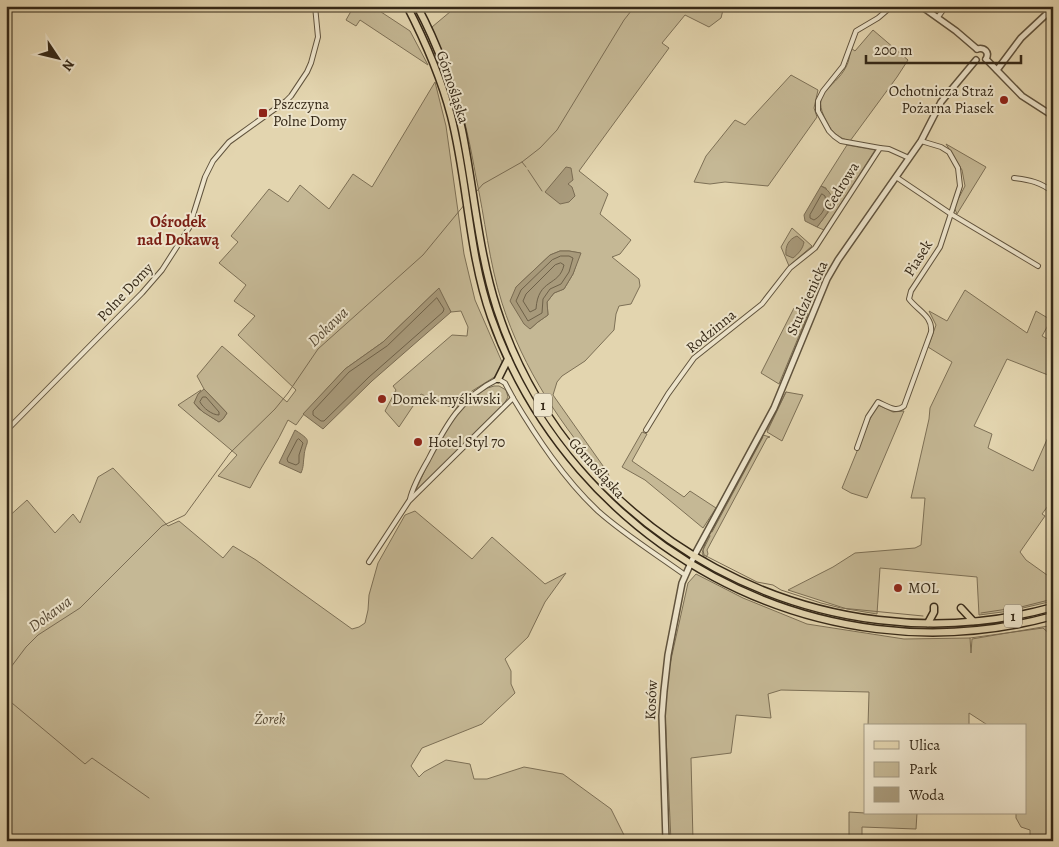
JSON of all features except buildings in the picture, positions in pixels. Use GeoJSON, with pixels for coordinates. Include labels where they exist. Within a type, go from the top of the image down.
{"type":"FeatureCollection","features":[{"type":"Feature","properties":{"kind":"main road","name":"Górnośląska"},"geometry":{"type":"LineString","coordinates":[[406,6],[418,28],[442,87],[454,133],[475,257],[484,297],[498,337],[534,408],[577,467],[608,500],[636,525],[690,564],[764,601],[813,617],[856,626],[944,632],[1002,627],[1049,617]]}},
{"type":"Feature","properties":{"kind":"main road","name":"Górnośląska"},"geometry":{"type":"LineString","coordinates":[[417,6],[433,39],[454,96],[462,130],[486,268],[498,311],[524,371],[545,409],[579,456],[613,494],[654,529],[694,556],[745,584],[808,606],[862,617],[928,623],[973,621],[1022,614],[1053,607]]}},
{"type":"Feature","properties":{"kind":"main road"},"geometry":{"type":"LineString","coordinates":[[498,379],[508,359]]}},
{"type":"Feature","properties":{"kind":"main road"},"geometry":{"type":"LineString","coordinates":[[928,623],[934,612],[934,607]]}},
{"type":"Feature","properties":{"kind":"main road"},"geometry":{"type":"LineString","coordinates":[[961,608],[973,621]]}},
{"type":"Feature","properties":{"kind":"main road"},"geometry":{"type":"LineString","coordinates":[[1049,617],[1053,622]]}},
{"type":"Feature","properties":{"kind":"street","name":"Polne Domy"},"geometry":{"type":"LineString","coordinates":[[6,431],[142,293],[162,270],[190,228],[205,178],[217,156],[229,142],[286,101],[296,90],[307,72],[316,47],[318,26],[315,6]]}},
{"type":"Feature","properties":{"kind":"street"},"geometry":{"type":"LineString","coordinates":[[892,6],[878,18],[856,31],[843,66],[823,90],[818,101],[818,111],[829,132],[841,141],[889,149],[909,158]]}},
{"type":"Feature","properties":{"kind":"street"},"geometry":{"type":"LineString","coordinates":[[921,6],[967,39],[977,49],[986,50],[988,54],[986,59],[981,62],[976,60],[974,54],[977,49]]}},
{"type":"Feature","properties":{"kind":"street"},"geometry":{"type":"LineString","coordinates":[[938,17],[946,6]]}},
{"type":"Feature","properties":{"kind":"street"},"geometry":{"type":"LineString","coordinates":[[997,70],[1021,38],[1053,8]]}},
{"type":"Feature","properties":{"kind":"street"},"geometry":{"type":"LineString","coordinates":[[986,59],[1022,96],[1053,116]]}},
{"type":"Feature","properties":{"kind":"street","name":"Studzienicka"},"geometry":{"type":"LineString","coordinates":[[690,564],[774,408],[827,279],[858,229],[921,141],[941,102],[976,60]]}},
{"type":"Feature","properties":{"kind":"street","name":"Piasek"},"geometry":{"type":"LineString","coordinates":[[856,448],[868,417],[878,402],[895,410],[904,406],[931,332],[932,325],[930,319],[909,299],[911,291],[945,236],[960,186],[958,168],[946,149],[921,141]]}},
{"type":"Feature","properties":{"kind":"street","name":"Cedrowa"},"geometry":{"type":"LineString","coordinates":[[801,259],[815,248],[880,148]]}},
{"type":"Feature","properties":{"kind":"street"},"geometry":{"type":"LineString","coordinates":[[896,177],[951,214],[1038,266]]}},
{"type":"Feature","properties":{"kind":"street"},"geometry":{"type":"LineString","coordinates":[[1014,178],[1042,184],[1053,192]]}},
{"type":"Feature","properties":{"kind":"street","name":"Rodzinna"},"geometry":{"type":"LineString","coordinates":[[646,430],[668,394],[694,358],[762,304],[790,268],[801,259]]}},
{"type":"Feature","properties":{"kind":"street"},"geometry":{"type":"LineString","coordinates":[[369,562],[409,501],[421,472],[456,411],[477,391],[498,379],[505,383],[530,426],[556,462],[598,511],[685,575]]}},
{"type":"Feature","properties":{"kind":"street"},"geometry":{"type":"LineString","coordinates":[[409,501],[514,398]]}},
{"type":"Feature","properties":{"kind":"street","name":"Kosów"},"geometry":{"type":"LineString","coordinates":[[666,841],[662,716],[664,691],[670,648],[685,575],[690,564]]}},
{"type":"Feature","properties":{"kind":"green space"},"geometry":{"type":"Polygon","coordinates":[[[354,6],[372,6],[410,31],[428,65],[360,20],[356,26],[346,20],[354,6]]]}},
{"type":"Feature","properties":{"kind":"green space"},"geometry":{"type":"Polygon","coordinates":[[[457,6],[724,6],[721,18],[709,27],[685,15],[662,43],[669,48],[579,171],[608,194],[600,214],[631,240],[620,254],[612,257],[639,279],[640,286],[631,304],[619,306],[614,330],[585,361],[562,376],[557,382],[553,395],[608,473],[609,476],[607,478],[590,459],[546,396],[521,351],[511,327],[502,303],[494,272],[462,112],[432,27],[457,6]],[[560,251],[550,255],[516,287],[530,329],[548,315],[547,302],[554,293],[564,289],[573,274],[580,253],[560,251]]]}},
{"type":"Feature","properties":{"kind":"green space"},"geometry":{"type":"Polygon","coordinates":[[[873,30],[908,60],[850,141],[836,134],[829,126],[822,112],[822,97],[846,67],[851,48],[855,51],[873,30]]]}},
{"type":"Feature","properties":{"kind":"green space"},"geometry":{"type":"Polygon","coordinates":[[[791,75],[818,90],[814,108],[817,117],[768,186],[725,182],[710,184],[694,182],[706,156],[735,120],[745,125],[791,75]]]}},
{"type":"Feature","properties":{"kind":"green space"},"geometry":{"type":"Polygon","coordinates":[[[435,82],[446,126],[464,254],[475,300],[502,362],[496,376],[472,391],[455,409],[421,394],[399,427],[385,411],[396,390],[393,386],[452,335],[467,336],[468,327],[461,311],[451,312],[438,289],[383,342],[345,369],[296,425],[288,420],[250,488],[218,476],[237,455],[178,405],[201,390],[194,403],[199,409],[219,422],[223,419],[227,413],[204,389],[197,376],[222,346],[287,402],[296,390],[238,335],[255,316],[234,301],[246,285],[219,263],[238,242],[231,236],[269,189],[288,202],[300,185],[329,209],[353,174],[372,187],[435,82]]]}},
{"type":"Feature","properties":{"kind":"green space"},"geometry":{"type":"Polygon","coordinates":[[[946,144],[986,167],[957,214],[954,207],[965,186],[962,170],[946,144]]]}},
{"type":"Feature","properties":{"kind":"green space"},"geometry":{"type":"Polygon","coordinates":[[[847,145],[875,150],[824,230],[817,227],[830,210],[826,188],[821,186],[847,145]]]}},
{"type":"Feature","properties":{"kind":"green space"},"geometry":{"type":"Polygon","coordinates":[[[792,228],[812,246],[789,266],[781,247],[792,228]]]}},
{"type":"Feature","properties":{"kind":"green space"},"geometry":{"type":"Polygon","coordinates":[[[965,290],[1027,333],[1036,311],[1051,320],[1042,336],[1053,342],[1053,364],[1048,375],[1007,359],[974,426],[992,434],[988,448],[1033,471],[1053,426],[1053,499],[1042,514],[1045,516],[1020,552],[1026,560],[1047,575],[1053,568],[1053,601],[1010,611],[979,615],[977,577],[880,568],[877,614],[847,609],[788,590],[833,567],[855,553],[915,548],[921,545],[925,498],[911,498],[930,408],[952,362],[928,347],[936,325],[929,311],[947,321],[965,290]]]}},
{"type":"Feature","properties":{"kind":"green space"},"geometry":{"type":"Polygon","coordinates":[[[794,308],[808,314],[779,384],[761,373],[794,308]]]}},
{"type":"Feature","properties":{"kind":"green space"},"geometry":{"type":"Polygon","coordinates":[[[494,386],[499,386],[506,390],[508,397],[504,404],[415,492],[446,430],[457,415],[468,402],[481,392],[494,386]]]}},
{"type":"Feature","properties":{"kind":"green space"},"geometry":{"type":"Polygon","coordinates":[[[786,392],[803,395],[782,441],[767,432],[786,392]]]}},
{"type":"Feature","properties":{"kind":"green space"},"geometry":{"type":"Polygon","coordinates":[[[878,405],[893,412],[904,411],[867,498],[842,488],[873,412],[878,405]]]}},
{"type":"Feature","properties":{"kind":"green space"},"geometry":{"type":"Polygon","coordinates":[[[642,432],[647,434],[632,461],[684,497],[690,491],[716,508],[703,528],[645,480],[622,467],[642,432]]]}},
{"type":"Feature","properties":{"kind":"green space"},"geometry":{"type":"Polygon","coordinates":[[[763,435],[770,437],[767,438],[707,550],[708,554],[705,559],[702,553],[706,541],[763,435]]]}},
{"type":"Feature","properties":{"kind":"green space","name":"Żorek"},"geometry":{"type":"Polygon","coordinates":[[[113,468],[168,526],[179,521],[223,558],[233,546],[256,560],[352,629],[365,623],[369,595],[378,563],[405,515],[415,511],[472,559],[492,537],[545,584],[566,573],[545,602],[528,637],[505,659],[511,671],[511,684],[515,693],[482,724],[422,748],[411,766],[419,777],[424,772],[446,760],[470,764],[474,779],[487,779],[524,767],[563,774],[611,809],[627,841],[6,841],[6,519],[27,500],[55,533],[73,514],[80,523],[98,477],[113,468]]]}},
{"type":"Feature","properties":{"kind":"green space"},"geometry":{"type":"Polygon","coordinates":[[[696,574],[743,598],[807,624],[904,639],[970,638],[971,653],[972,639],[1048,626],[1052,636],[1053,651],[1053,841],[1030,841],[1030,830],[1021,827],[1016,818],[1016,814],[1026,814],[1026,724],[986,724],[969,713],[969,724],[868,724],[869,692],[781,690],[768,694],[771,718],[736,715],[731,753],[691,758],[693,841],[671,841],[664,691],[688,583],[696,574]]]}},
{"type":"Feature","properties":{"kind":"green space"},"geometry":{"type":"Polygon","coordinates":[[[849,812],[864,814],[917,814],[916,829],[862,827],[862,841],[849,841],[849,812]]]}},
{"type":"Feature","properties":{"kind":"water"},"geometry":{"type":"Polygon","coordinates":[[[566,167],[571,168],[573,180],[568,184],[572,187],[575,196],[569,202],[560,204],[545,192],[566,167]]]}},
{"type":"Feature","properties":{"kind":"water"},"geometry":{"type":"Polygon","coordinates":[[[821,186],[831,195],[832,200],[825,217],[817,227],[805,221],[804,215],[821,186]]]}},
{"type":"Feature","properties":{"kind":"water"},"geometry":{"type":"Polygon","coordinates":[[[797,236],[804,242],[803,247],[793,258],[786,255],[786,249],[790,241],[797,236]]]}},
{"type":"Feature","properties":{"kind":"water"},"geometry":{"type":"Polygon","coordinates":[[[560,251],[581,253],[573,274],[564,289],[554,293],[547,302],[548,315],[530,329],[524,324],[510,301],[516,287],[550,255],[560,251]]]}},
{"type":"Feature","properties":{"kind":"water"},"geometry":{"type":"Polygon","coordinates":[[[439,288],[451,312],[372,381],[323,429],[303,414],[345,369],[383,342],[439,288]]]}},
{"type":"Feature","properties":{"kind":"water"},"geometry":{"type":"Polygon","coordinates":[[[204,389],[227,413],[219,422],[203,412],[194,403],[198,394],[204,389]]]}},
{"type":"Feature","properties":{"kind":"water"},"geometry":{"type":"Polygon","coordinates":[[[295,430],[307,440],[301,473],[279,463],[295,430]]]}},
{"type":"Feature","properties":{"kind":"waterway","name":"Dokawa"},"geometry":{"type":"LineString","coordinates":[[476,192],[483,184],[522,162],[540,148],[557,130],[624,20],[635,6]]}},
{"type":"Feature","properties":{"kind":"waterway","name":"Dokawa"},"geometry":{"type":"LineString","coordinates":[[522,162],[526,167]]}},
{"type":"Feature","properties":{"kind":"waterway"},"geometry":{"type":"LineString","coordinates":[[528,170],[542,191]]}},
{"type":"Feature","properties":{"kind":"waterway","name":"Dokawa"},"geometry":{"type":"LineString","coordinates":[[6,677],[26,647],[38,635],[80,608],[162,526],[185,515],[230,453],[275,409],[288,393],[318,349],[423,255],[465,204]]}},
{"type":"Feature","properties":{"kind":"waterway"},"geometry":{"type":"LineString","coordinates":[[767,430],[786,392]]}},
{"type":"Feature","properties":{"kind":"waterway"},"geometry":{"type":"LineString","coordinates":[[712,532],[763,437]]}},
{"type":"Feature","properties":{"kind":"waterway"},"geometry":{"type":"LineString","coordinates":[[710,536],[703,550],[704,555],[757,582],[773,585],[781,590],[841,608],[923,616]]}},
{"type":"Feature","properties":{"kind":"waterway"},"geometry":{"type":"LineString","coordinates":[[981,613],[1021,607],[1053,599]]}},
{"type":"Feature","properties":{"kind":"waterway"},"geometry":{"type":"LineString","coordinates":[[970,638],[1043,628],[1052,636],[1053,651]]}},
{"type":"Feature","properties":{"kind":"waterway","name":"Dokawa"},"geometry":{"type":"LineString","coordinates":[[6,662],[10,667]]}},
{"type":"Feature","properties":{"kind":"waterway"},"geometry":{"type":"LineString","coordinates":[[6,698],[85,764],[92,758],[149,798]]}},
{"type":"Feature","properties":{"kind":"place","name":"Ochotnicza Straż Pożarna Piasek"},"geometry":{"type":"Point","coordinates":[1004,100]}},
{"type":"Feature","properties":{"kind":"place","name":"Pszczyna Polne Domy"},"geometry":{"type":"Point","coordinates":[263,113]}},
{"type":"Feature","properties":{"kind":"place","name":"Domek myśliwski"},"geometry":{"type":"Point","coordinates":[382,399]}},
{"type":"Feature","properties":{"kind":"place","name":"Hotel Styl 70"},"geometry":{"type":"Point","coordinates":[418,442]}},
{"type":"Feature","properties":{"kind":"place","name":"MOL"},"geometry":{"type":"Point","coordinates":[898,588]}},
{"type":"Feature","properties":{"kind":"district","name":"Ośrodek nad Dokawą"},"geometry":{"type":"Point","coordinates":[178,231]}}]}
